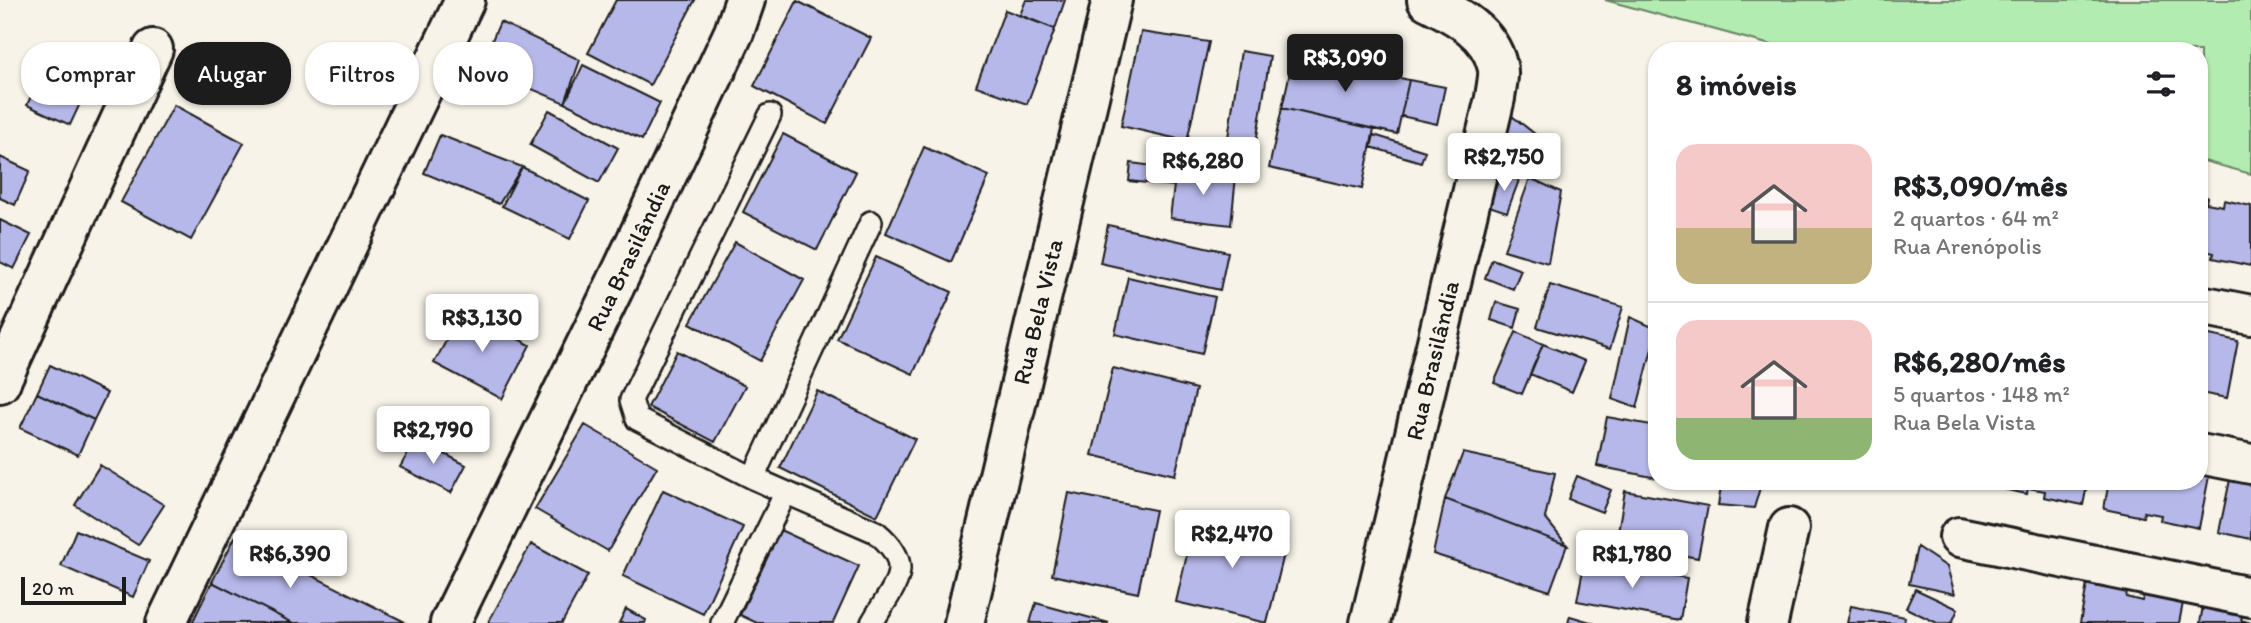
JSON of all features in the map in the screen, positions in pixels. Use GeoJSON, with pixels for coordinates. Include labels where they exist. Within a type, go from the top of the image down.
{"type":"FeatureCollection","features":[{"type":"Feature","properties":{"kind":"street"},"geometry":{"type":"LineString","coordinates":[[166,623],[466,0]]}},
{"type":"Feature","properties":{"kind":"street","name":"Rua Brasilândia"},"geometry":{"type":"LineString","coordinates":[[450,623],[629,256],[734,32],[745,0]]}},
{"type":"Feature","properties":{"kind":"street","name":"Rua Bela Vista"},"geometry":{"type":"LineString","coordinates":[[964,623],[1112,0]]}},
{"type":"Feature","properties":{"kind":"street","name":"Rua Brasilândia"},"geometry":{"type":"LineString","coordinates":[[1370,623],[1495,98],[1498,67],[1488,43],[1462,18],[1427,0]]}},
{"type":"Feature","properties":{"kind":"street"},"geometry":{"type":"LineString","coordinates":[[0,383],[127,105]]}},
{"type":"Feature","properties":{"kind":"street"},"geometry":{"type":"LineString","coordinates":[[2208,307],[2251,315]]}},
{"type":"Feature","properties":{"kind":"street"},"geometry":{"type":"LineString","coordinates":[[2208,456],[2251,464]]}},
{"type":"Feature","properties":{"kind":"street"},"geometry":{"type":"LineString","coordinates":[[1768,623],[1789,528]]}},
{"type":"Feature","properties":{"kind":"street"},"geometry":{"type":"LineString","coordinates":[[1959,537],[2251,597]]}},
{"type":"Feature","properties":{"kind":"lane"},"geometry":{"type":"LineString","coordinates":[[770,115],[631,401],[637,419],[785,494],[876,532],[892,545],[900,558],[900,571],[872,623]]}},
{"type":"Feature","properties":{"kind":"lane"},"geometry":{"type":"LineString","coordinates":[[753,478],[871,222]]}},
{"type":"Feature","properties":{"kind":"lane"},"geometry":{"type":"LineString","coordinates":[[722,623],[785,494]]}},
{"type":"Feature","properties":{"kind":"green space"},"geometry":{"type":"Polygon","coordinates":[[[1605,0],[2251,0],[2251,174],[2208,162],[2208,42],[1760,42],[1605,0]]]}},
{"type":"Feature","properties":{"kind":"building"},"geometry":{"type":"Polygon","coordinates":[[[616,0],[695,0],[650,85],[588,53],[616,0]]]}},
{"type":"Feature","properties":{"kind":"building"},"geometry":{"type":"Polygon","coordinates":[[[1026,0],[1065,0],[1055,29],[1020,15],[1026,0]]]}},
{"type":"Feature","properties":{"kind":"building"},"geometry":{"type":"Polygon","coordinates":[[[797,1],[871,38],[827,124],[754,86],[797,1]]]}},
{"type":"Feature","properties":{"kind":"building"},"geometry":{"type":"Polygon","coordinates":[[[1005,10],[1055,29],[1027,104],[976,86],[1005,10]]]}},
{"type":"Feature","properties":{"kind":"building"},"geometry":{"type":"Polygon","coordinates":[[[500,22],[580,60],[565,103],[533,89],[533,42],[491,42],[500,22]]]}},
{"type":"Feature","properties":{"kind":"building"},"geometry":{"type":"Polygon","coordinates":[[[1141,32],[1209,42],[1187,141],[1121,126],[1141,32]]]}},
{"type":"Feature","properties":{"kind":"building"},"geometry":{"type":"Polygon","coordinates":[[[1241,51],[1270,56],[1254,155],[1226,151],[1241,51]]]}},
{"type":"Feature","properties":{"kind":"building"},"geometry":{"type":"Polygon","coordinates":[[[1294,54],[1409,80],[1397,134],[1282,108],[1294,54]]]}},
{"type":"Feature","properties":{"kind":"building"},"geometry":{"type":"Polygon","coordinates":[[[583,65],[660,103],[642,140],[565,103],[583,65]]]}},
{"type":"Feature","properties":{"kind":"building"},"geometry":{"type":"Polygon","coordinates":[[[1409,80],[1445,87],[1437,124],[1401,116],[1409,80]]]}},
{"type":"Feature","properties":{"kind":"building"},"geometry":{"type":"Polygon","coordinates":[[[27,105],[79,105],[70,125],[27,105]]]}},
{"type":"Feature","properties":{"kind":"building"},"geometry":{"type":"Polygon","coordinates":[[[174,105],[244,143],[191,240],[121,202],[174,105]]]}},
{"type":"Feature","properties":{"kind":"building"},"geometry":{"type":"Polygon","coordinates":[[[1282,108],[1374,129],[1362,189],[1269,168],[1282,108]]]}},
{"type":"Feature","properties":{"kind":"building"},"geometry":{"type":"Polygon","coordinates":[[[549,110],[618,148],[599,183],[530,145],[549,110]]]}},
{"type":"Feature","properties":{"kind":"building"},"geometry":{"type":"Polygon","coordinates":[[[1512,116],[1540,138],[1543,159],[1503,142],[1512,116]]]}},
{"type":"Feature","properties":{"kind":"building"},"geometry":{"type":"Polygon","coordinates":[[[783,134],[856,172],[817,250],[743,212],[783,134]]]}},
{"type":"Feature","properties":{"kind":"building"},"geometry":{"type":"Polygon","coordinates":[[[440,135],[522,167],[499,204],[424,173],[440,135]]]}},
{"type":"Feature","properties":{"kind":"building"},"geometry":{"type":"Polygon","coordinates":[[[1374,135],[1425,151],[1421,162],[1371,147],[1374,135]]]}},
{"type":"Feature","properties":{"kind":"building"},"geometry":{"type":"Polygon","coordinates":[[[924,147],[989,176],[951,262],[886,233],[924,147]]]}},
{"type":"Feature","properties":{"kind":"building"},"geometry":{"type":"Polygon","coordinates":[[[0,157],[30,171],[15,205],[0,198],[0,157]]]}},
{"type":"Feature","properties":{"kind":"building"},"geometry":{"type":"Polygon","coordinates":[[[1131,163],[1176,169],[1174,186],[1129,181],[1131,163]]]}},
{"type":"Feature","properties":{"kind":"building"},"geometry":{"type":"Polygon","coordinates":[[[522,167],[589,201],[570,239],[502,206],[522,167]]]}},
{"type":"Feature","properties":{"kind":"building"},"geometry":{"type":"Polygon","coordinates":[[[1176,169],[1236,176],[1231,225],[1170,218],[1176,169]]]}},
{"type":"Feature","properties":{"kind":"building"},"geometry":{"type":"Polygon","coordinates":[[[1501,173],[1519,180],[1507,212],[1489,206],[1501,173]]]}},
{"type":"Feature","properties":{"kind":"building"},"geometry":{"type":"Polygon","coordinates":[[[1530,178],[1561,192],[1548,263],[1504,250],[1530,178]]]}},
{"type":"Feature","properties":{"kind":"building"},"geometry":{"type":"Polygon","coordinates":[[[2224,200],[2251,206],[2251,266],[2213,258],[2214,253],[2208,252],[2208,203],[2223,206],[2224,200]]]}},
{"type":"Feature","properties":{"kind":"building"},"geometry":{"type":"Polygon","coordinates":[[[0,220],[31,235],[14,269],[0,262],[0,220]]]}},
{"type":"Feature","properties":{"kind":"building"},"geometry":{"type":"Polygon","coordinates":[[[1108,225],[1228,252],[1220,290],[1100,263],[1108,225]]]}},
{"type":"Feature","properties":{"kind":"building"},"geometry":{"type":"Polygon","coordinates":[[[735,242],[804,280],[760,361],[690,323],[735,242]]]}},
{"type":"Feature","properties":{"kind":"building"},"geometry":{"type":"Polygon","coordinates":[[[876,257],[952,292],[913,374],[837,339],[876,257]]]}},
{"type":"Feature","properties":{"kind":"building"},"geometry":{"type":"Polygon","coordinates":[[[1492,259],[1521,270],[1513,289],[1485,278],[1492,259]]]}},
{"type":"Feature","properties":{"kind":"building"},"geometry":{"type":"Polygon","coordinates":[[[1128,277],[1215,297],[1202,354],[1115,334],[1128,277]]]}},
{"type":"Feature","properties":{"kind":"building"},"geometry":{"type":"Polygon","coordinates":[[[1550,285],[1623,307],[1610,349],[1537,327],[1550,285]]]}},
{"type":"Feature","properties":{"kind":"building"},"geometry":{"type":"Polygon","coordinates":[[[1496,302],[1520,309],[1515,328],[1491,320],[1496,302]]]}},
{"type":"Feature","properties":{"kind":"building"},"geometry":{"type":"Polygon","coordinates":[[[463,310],[530,345],[502,399],[434,363],[463,310]]]}},
{"type":"Feature","properties":{"kind":"building"},"geometry":{"type":"Polygon","coordinates":[[[1630,317],[1648,325],[1648,365],[1637,408],[1612,399],[1630,317]]]}},
{"type":"Feature","properties":{"kind":"building"},"geometry":{"type":"Polygon","coordinates":[[[1516,332],[1543,344],[1522,394],[1494,383],[1516,332]]]}},
{"type":"Feature","properties":{"kind":"building"},"geometry":{"type":"Polygon","coordinates":[[[2208,335],[2238,341],[2227,398],[2208,394],[2208,335]]]}},
{"type":"Feature","properties":{"kind":"building"},"geometry":{"type":"Polygon","coordinates":[[[1543,344],[1585,361],[1572,392],[1530,374],[1543,344]]]}},
{"type":"Feature","properties":{"kind":"building"},"geometry":{"type":"Polygon","coordinates":[[[677,351],[745,386],[715,442],[648,407],[677,351]]]}},
{"type":"Feature","properties":{"kind":"building"},"geometry":{"type":"Polygon","coordinates":[[[50,365],[107,393],[94,420],[37,393],[50,365]]]}},
{"type":"Feature","properties":{"kind":"building"},"geometry":{"type":"Polygon","coordinates":[[[1113,368],[1196,389],[1175,475],[1092,455],[1113,368]]]}},
{"type":"Feature","properties":{"kind":"building"},"geometry":{"type":"Polygon","coordinates":[[[817,391],[915,439],[877,516],[780,468],[817,391]]]}},
{"type":"Feature","properties":{"kind":"building"},"geometry":{"type":"Polygon","coordinates":[[[37,393],[94,420],[78,455],[20,428],[37,393]]]}},
{"type":"Feature","properties":{"kind":"building"},"geometry":{"type":"Polygon","coordinates":[[[1607,417],[1648,424],[1648,476],[1597,466],[1607,417]]]}},
{"type":"Feature","properties":{"kind":"building"},"geometry":{"type":"Polygon","coordinates":[[[585,425],[657,467],[608,551],[535,509],[585,425]]]}},
{"type":"Feature","properties":{"kind":"building"},"geometry":{"type":"Polygon","coordinates":[[[416,439],[466,465],[451,493],[400,467],[416,439]]]}},
{"type":"Feature","properties":{"kind":"building"},"geometry":{"type":"Polygon","coordinates":[[[1463,453],[1555,473],[1545,518],[1567,545],[1445,499],[1463,453]]]}},
{"type":"Feature","properties":{"kind":"building"},"geometry":{"type":"Polygon","coordinates":[[[100,465],[164,505],[138,545],[75,505],[100,465]]]}},
{"type":"Feature","properties":{"kind":"building"},"geometry":{"type":"Polygon","coordinates":[[[2231,475],[2251,479],[2251,539],[2219,532],[2231,475]]]}},
{"type":"Feature","properties":{"kind":"building"},"geometry":{"type":"Polygon","coordinates":[[[1577,476],[1611,490],[1602,512],[1568,499],[1577,476]]]}},
{"type":"Feature","properties":{"kind":"building"},"geometry":{"type":"Polygon","coordinates":[[[663,490],[743,527],[703,614],[623,576],[663,490]]]}},
{"type":"Feature","properties":{"kind":"building"},"geometry":{"type":"Polygon","coordinates":[[[1720,490],[1759,490],[1754,508],[1718,505],[1720,490]]]}},
{"type":"Feature","properties":{"kind":"building"},"geometry":{"type":"Polygon","coordinates":[[[2008,490],[2028,490],[2027,494],[2008,490]]]}},
{"type":"Feature","properties":{"kind":"building"},"geometry":{"type":"Polygon","coordinates":[[[2039,490],[2086,490],[2083,505],[2044,497],[2045,491],[2039,490]]]}},
{"type":"Feature","properties":{"kind":"building"},"geometry":{"type":"Polygon","coordinates":[[[2107,490],[2206,490],[2199,528],[2160,520],[2161,515],[2144,512],[2143,517],[2104,509],[2107,490]]]}},
{"type":"Feature","properties":{"kind":"building"},"geometry":{"type":"Polygon","coordinates":[[[1625,491],[1708,506],[1698,558],[1616,543],[1625,491]]]}},
{"type":"Feature","properties":{"kind":"building"},"geometry":{"type":"Polygon","coordinates":[[[1069,493],[1155,510],[1138,593],[1052,575],[1069,493]]]}},
{"type":"Feature","properties":{"kind":"building"},"geometry":{"type":"Polygon","coordinates":[[[1445,499],[1567,545],[1550,591],[1433,554],[1445,499]]]}},
{"type":"Feature","properties":{"kind":"building"},"geometry":{"type":"Polygon","coordinates":[[[1196,516],[1288,538],[1267,623],[1176,602],[1196,516]]]}},
{"type":"Feature","properties":{"kind":"building"},"geometry":{"type":"Polygon","coordinates":[[[76,530],[149,561],[133,597],[61,566],[76,530]]]}},
{"type":"Feature","properties":{"kind":"building"},"geometry":{"type":"Polygon","coordinates":[[[780,530],[859,566],[833,623],[757,623],[740,615],[780,530]]]}},
{"type":"Feature","properties":{"kind":"building"},"geometry":{"type":"Polygon","coordinates":[[[235,537],[405,622],[293,623],[212,582],[235,537]]]}},
{"type":"Feature","properties":{"kind":"building"},"geometry":{"type":"Polygon","coordinates":[[[531,544],[588,575],[562,623],[488,623],[531,544]]]}},
{"type":"Feature","properties":{"kind":"building"},"geometry":{"type":"Polygon","coordinates":[[[1917,547],[1947,567],[1955,594],[1909,584],[1917,547]]]}},
{"type":"Feature","properties":{"kind":"building"},"geometry":{"type":"Polygon","coordinates":[[[1585,559],[1687,578],[1680,620],[1577,601],[1585,559]]]}},
{"type":"Feature","properties":{"kind":"building"},"geometry":{"type":"Polygon","coordinates":[[[212,582],[293,623],[192,623],[212,582]]]}},
{"type":"Feature","properties":{"kind":"building"},"geometry":{"type":"Polygon","coordinates":[[[2087,584],[2127,592],[2126,597],[2142,601],[2144,595],[2183,603],[2179,623],[2080,623],[2087,584]]]}},
{"type":"Feature","properties":{"kind":"building"},"geometry":{"type":"Polygon","coordinates":[[[1915,589],[1958,609],[1952,623],[1937,623],[1906,608],[1915,589]]]}},
{"type":"Feature","properties":{"kind":"building"},"geometry":{"type":"Polygon","coordinates":[[[1036,603],[1109,623],[1030,623],[1036,603]]]}},
{"type":"Feature","properties":{"kind":"building"},"geometry":{"type":"Polygon","coordinates":[[[1851,606],[1905,617],[1904,623],[1847,623],[1851,606]]]}},
{"type":"Feature","properties":{"kind":"building"},"geometry":{"type":"Polygon","coordinates":[[[2203,606],[2243,614],[2241,620],[2251,623],[2200,623],[2203,606]]]}},
{"type":"Feature","properties":{"kind":"building"},"geometry":{"type":"Polygon","coordinates":[[[626,609],[646,620],[645,623],[619,623],[626,609]]]}},
{"type":"Feature","properties":{"kind":"building"},"geometry":{"type":"Polygon","coordinates":[[[1570,616],[1594,623],[1568,623],[1570,616]]]}}]}
